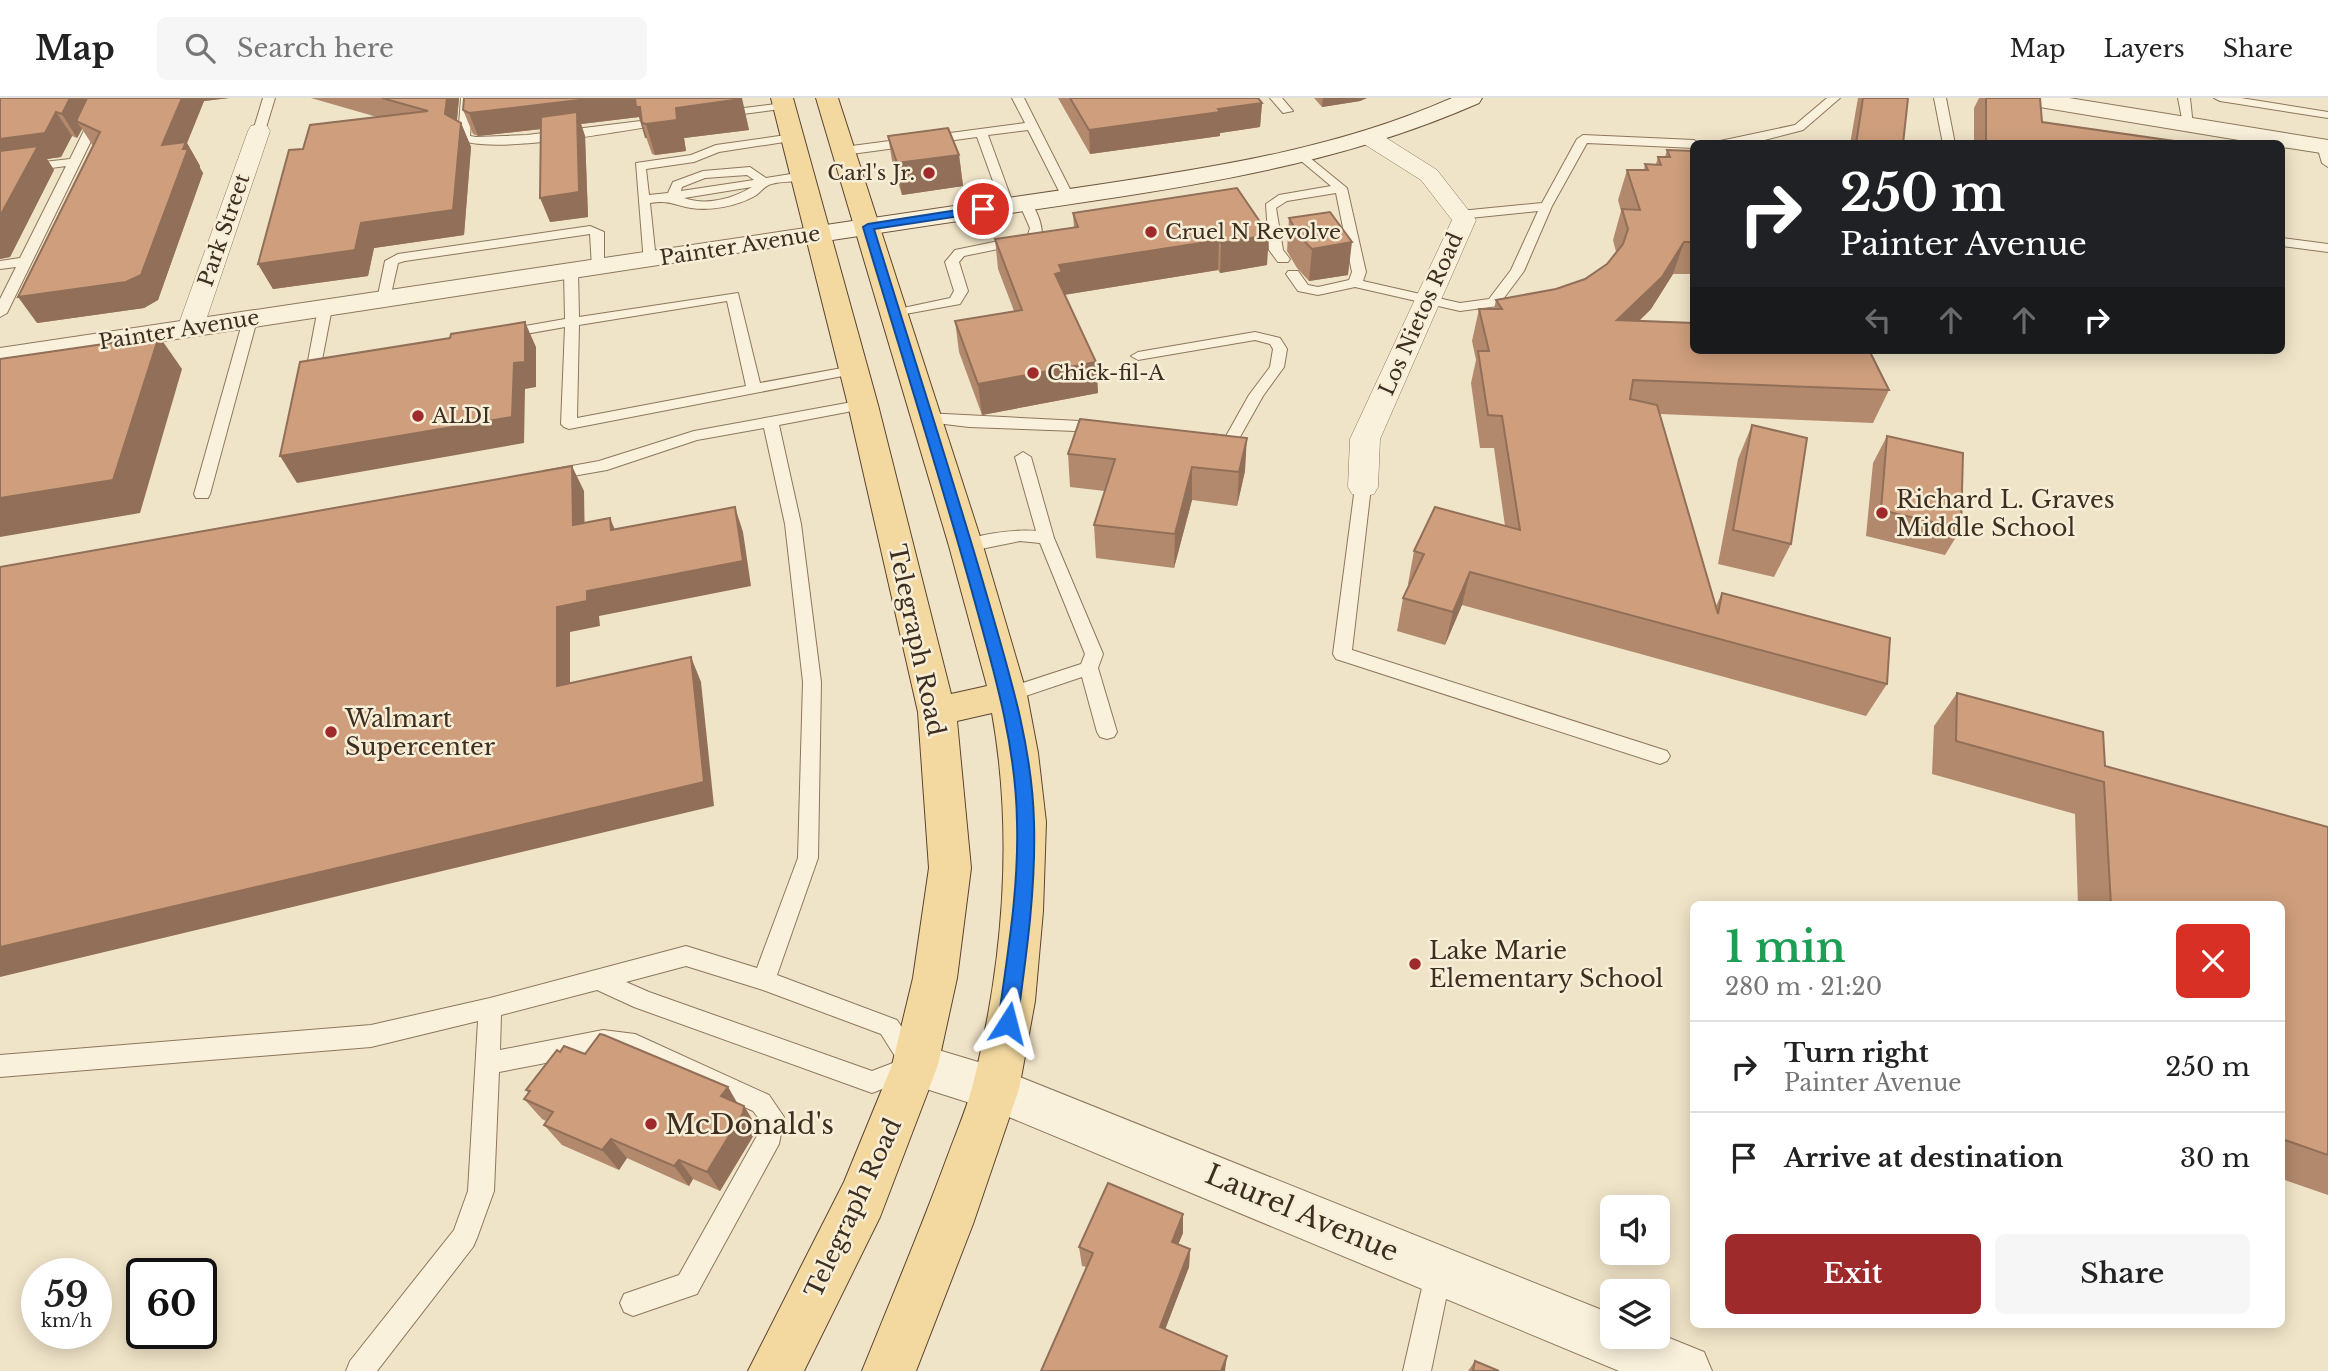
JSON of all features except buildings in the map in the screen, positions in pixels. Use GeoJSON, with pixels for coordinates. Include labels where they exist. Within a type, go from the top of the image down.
{"type":"FeatureCollection","features":[{"type":"Feature","properties":{"kind":"main road","name":"Telegraph Road"},"geometry":{"type":"LineString","coordinates":[[775,1371],[862,1199],[915,1065],[934,978],[950,868],[937,712],[894,411],[894,314],[827,98]]}},
{"type":"Feature","properties":{"kind":"main road","name":"Telegraph Road"},"geometry":{"type":"LineString","coordinates":[[783,102],[853,370],[894,411],[966,546],[1008,695],[1019,753],[1026,822],[1012,1001],[995,1089],[948,1224],[889,1371]]}},
{"type":"Feature","properties":{"kind":"main road"},"geometry":{"type":"LineString","coordinates":[[937,712],[1008,695]]}},
{"type":"Feature","properties":{"kind":"street","name":"Painter Avenue"},"geometry":{"type":"LineString","coordinates":[[0,357],[1240,171],[1372,139],[1431,117],[1471,98]]}},
{"type":"Feature","properties":{"kind":"street"},"geometry":{"type":"LineString","coordinates":[[2027,98],[2189,124],[2267,140]]}},
{"type":"Feature","properties":{"kind":"street","name":"Park Street"},"geometry":{"type":"LineString","coordinates":[[190,329],[259,131]]}},
{"type":"Feature","properties":{"kind":"street","name":"Los Nietos Road"},"geometry":{"type":"LineString","coordinates":[[1363,487],[1365,439],[1464,220],[1429,175],[1372,139]]}},
{"type":"Feature","properties":{"kind":"street"},"geometry":{"type":"LineString","coordinates":[[2285,144],[2326,152]]}},
{"type":"Feature","properties":{"kind":"street","name":"Laurel Avenue"},"geometry":{"type":"LineString","coordinates":[[915,1065],[995,1089],[1251,1191],[1685,1371]]}},
{"type":"Feature","properties":{"kind":"lane"},"geometry":{"type":"LineString","coordinates":[[0,313],[106,98]]}},
{"type":"Feature","properties":{"kind":"lane"},"geometry":{"type":"LineString","coordinates":[[259,131],[269,98]]}},
{"type":"Feature","properties":{"kind":"lane"},"geometry":{"type":"LineString","coordinates":[[467,98],[464,138],[470,142],[505,141],[677,119]]}},
{"type":"Feature","properties":{"kind":"lane"},"geometry":{"type":"LineString","coordinates":[[1018,98],[1068,197]]}},
{"type":"Feature","properties":{"kind":"lane"},"geometry":{"type":"LineString","coordinates":[[1276,98],[1287,111]]}},
{"type":"Feature","properties":{"kind":"lane"},"geometry":{"type":"LineString","coordinates":[[1749,140],[1799,128],[1834,98]]}},
{"type":"Feature","properties":{"kind":"lane"},"geometry":{"type":"LineString","coordinates":[[1940,98],[1948,140]]}},
{"type":"Feature","properties":{"kind":"lane"},"geometry":{"type":"LineString","coordinates":[[2184,98],[2189,124]]}},
{"type":"Feature","properties":{"kind":"lane"},"geometry":{"type":"LineString","coordinates":[[2220,98],[2328,115]]}},
{"type":"Feature","properties":{"kind":"lane"},"geometry":{"type":"LineString","coordinates":[[704,116],[783,102]]}},
{"type":"Feature","properties":{"kind":"lane"},"geometry":{"type":"LineString","coordinates":[[844,151],[1032,125]]}},
{"type":"Feature","properties":{"kind":"lane"},"geometry":{"type":"LineString","coordinates":[[894,314],[955,302],[961,291],[952,262],[960,253],[1032,238],[1036,234],[1037,228],[1017,204],[981,132]]}},
{"type":"Feature","properties":{"kind":"lane"},"geometry":{"type":"LineString","coordinates":[[649,260],[640,166],[694,158],[716,149],[793,138]]}},
{"type":"Feature","properties":{"kind":"lane"},"geometry":{"type":"LineString","coordinates":[[1293,274],[1303,288],[1318,290],[1355,283],[1460,307],[1493,303],[1517,271],[1546,206],[1583,139],[1690,145]]}},
{"type":"Feature","properties":{"kind":"lane"},"geometry":{"type":"LineString","coordinates":[[1304,157],[1341,188],[1359,272],[1355,283]]}},
{"type":"Feature","properties":{"kind":"lane"},"geometry":{"type":"LineString","coordinates":[[0,171],[73,162]]}},
{"type":"Feature","properties":{"kind":"lane"},"geometry":{"type":"LineString","coordinates":[[673,196],[677,185],[703,175],[750,171],[764,182],[803,176]]}},
{"type":"Feature","properties":{"kind":"lane"},"geometry":{"type":"LineString","coordinates":[[673,196],[690,205],[722,202],[751,196],[758,192],[764,182]]}},
{"type":"Feature","properties":{"kind":"lane"},"geometry":{"type":"LineString","coordinates":[[1283,259],[1276,250],[1270,207],[1283,198],[1341,188]]}},
{"type":"Feature","properties":{"kind":"lane"},"geometry":{"type":"LineString","coordinates":[[644,200],[673,196]]}},
{"type":"Feature","properties":{"kind":"lane"},"geometry":{"type":"LineString","coordinates":[[1460,215],[1546,206]]}},
{"type":"Feature","properties":{"kind":"lane"},"geometry":{"type":"LineString","coordinates":[[384,300],[392,261],[402,257],[590,230],[598,232],[599,267]]}},
{"type":"Feature","properties":{"kind":"lane"},"geometry":{"type":"LineString","coordinates":[[2285,242],[2328,248]]}},
{"type":"Feature","properties":{"kind":"lane"},"geometry":{"type":"LineString","coordinates":[[0,265],[24,262]]}},
{"type":"Feature","properties":{"kind":"lane"},"geometry":{"type":"LineString","coordinates":[[571,271],[569,424],[853,370]]}},
{"type":"Feature","properties":{"kind":"lane"},"geometry":{"type":"LineString","coordinates":[[490,336],[733,296],[754,388]]}},
{"type":"Feature","properties":{"kind":"lane"},"geometry":{"type":"LineString","coordinates":[[325,308],[314,366],[341,361]]}},
{"type":"Feature","properties":{"kind":"lane"},"geometry":{"type":"LineString","coordinates":[[202,494],[250,320]]}},
{"type":"Feature","properties":{"kind":"lane"},"geometry":{"type":"LineString","coordinates":[[1138,356],[1255,335],[1275,341],[1280,349],[1277,367],[1256,395],[1231,441],[1192,437]]}},
{"type":"Feature","properties":{"kind":"lane"},"geometry":{"type":"LineString","coordinates":[[533,478],[601,466],[694,436],[770,421],[894,411],[965,424],[1073,424],[1113,428]]}},
{"type":"Feature","properties":{"kind":"lane"},"geometry":{"type":"LineString","coordinates":[[764,980],[808,858],[811,682],[793,524],[770,421]]}},
{"type":"Feature","properties":{"kind":"lane"},"geometry":{"type":"LineString","coordinates":[[1023,457],[1046,538],[1094,654],[1088,668],[1107,732]]}},
{"type":"Feature","properties":{"kind":"lane"},"geometry":{"type":"LineString","coordinates":[[1363,487],[1342,654],[1660,756]]}},
{"type":"Feature","properties":{"kind":"lane"},"geometry":{"type":"LineString","coordinates":[[966,546],[1020,535],[1046,538]]}},
{"type":"Feature","properties":{"kind":"lane"},"geometry":{"type":"LineString","coordinates":[[1008,695],[1088,668]]}},
{"type":"Feature","properties":{"kind":"lane"},"geometry":{"type":"LineString","coordinates":[[0,1066],[371,1035],[490,1008],[597,979],[686,957],[764,980],[889,1027],[915,1065],[872,1082],[642,1000],[597,979]]}},
{"type":"Feature","properties":{"kind":"lane"},"geometry":{"type":"LineString","coordinates":[[360,1371],[464,1238],[481,1191],[490,1008]]}},
{"type":"Feature","properties":{"kind":"lane"},"geometry":{"type":"LineString","coordinates":[[487,1063],[603,1041],[635,1045],[761,1103],[772,1117],[770,1136],[688,1285],[633,1303]]}},
{"type":"Feature","properties":{"kind":"lane"},"geometry":{"type":"LineString","coordinates":[[1417,1371],[1439,1270]]}},
{"type":"Feature","properties":{"kind":"place","name":"Carl's Jr."},"geometry":{"type":"Point","coordinates":[929,173]}},
{"type":"Feature","properties":{"kind":"place","name":"Cruel N Revolve"},"geometry":{"type":"Point","coordinates":[1151,232]}},
{"type":"Feature","properties":{"kind":"place","name":"Chick-fil-A"},"geometry":{"type":"Point","coordinates":[1033,373]}},
{"type":"Feature","properties":{"kind":"place","name":"ALDI"},"geometry":{"type":"Point","coordinates":[418,416]}},
{"type":"Feature","properties":{"kind":"place","name":"Richard L. Graves Middle School"},"geometry":{"type":"Point","coordinates":[1882,513]}},
{"type":"Feature","properties":{"kind":"place","name":"Walmart Supercenter"},"geometry":{"type":"Point","coordinates":[331,732]}},
{"type":"Feature","properties":{"kind":"place","name":"Lake Marie Elementary School"},"geometry":{"type":"Point","coordinates":[1415,964]}},
{"type":"Feature","properties":{"kind":"place","name":"McDonald's"},"geometry":{"type":"Point","coordinates":[651,1124]}},
{"type":"Feature","properties":{"kind":"route"},"geometry":{"type":"LineString","coordinates":[[983,209],[868,227],[966,546],[1008,695],[1019,753],[1026,822],[1022,911],[1008,1023]]}}]}
